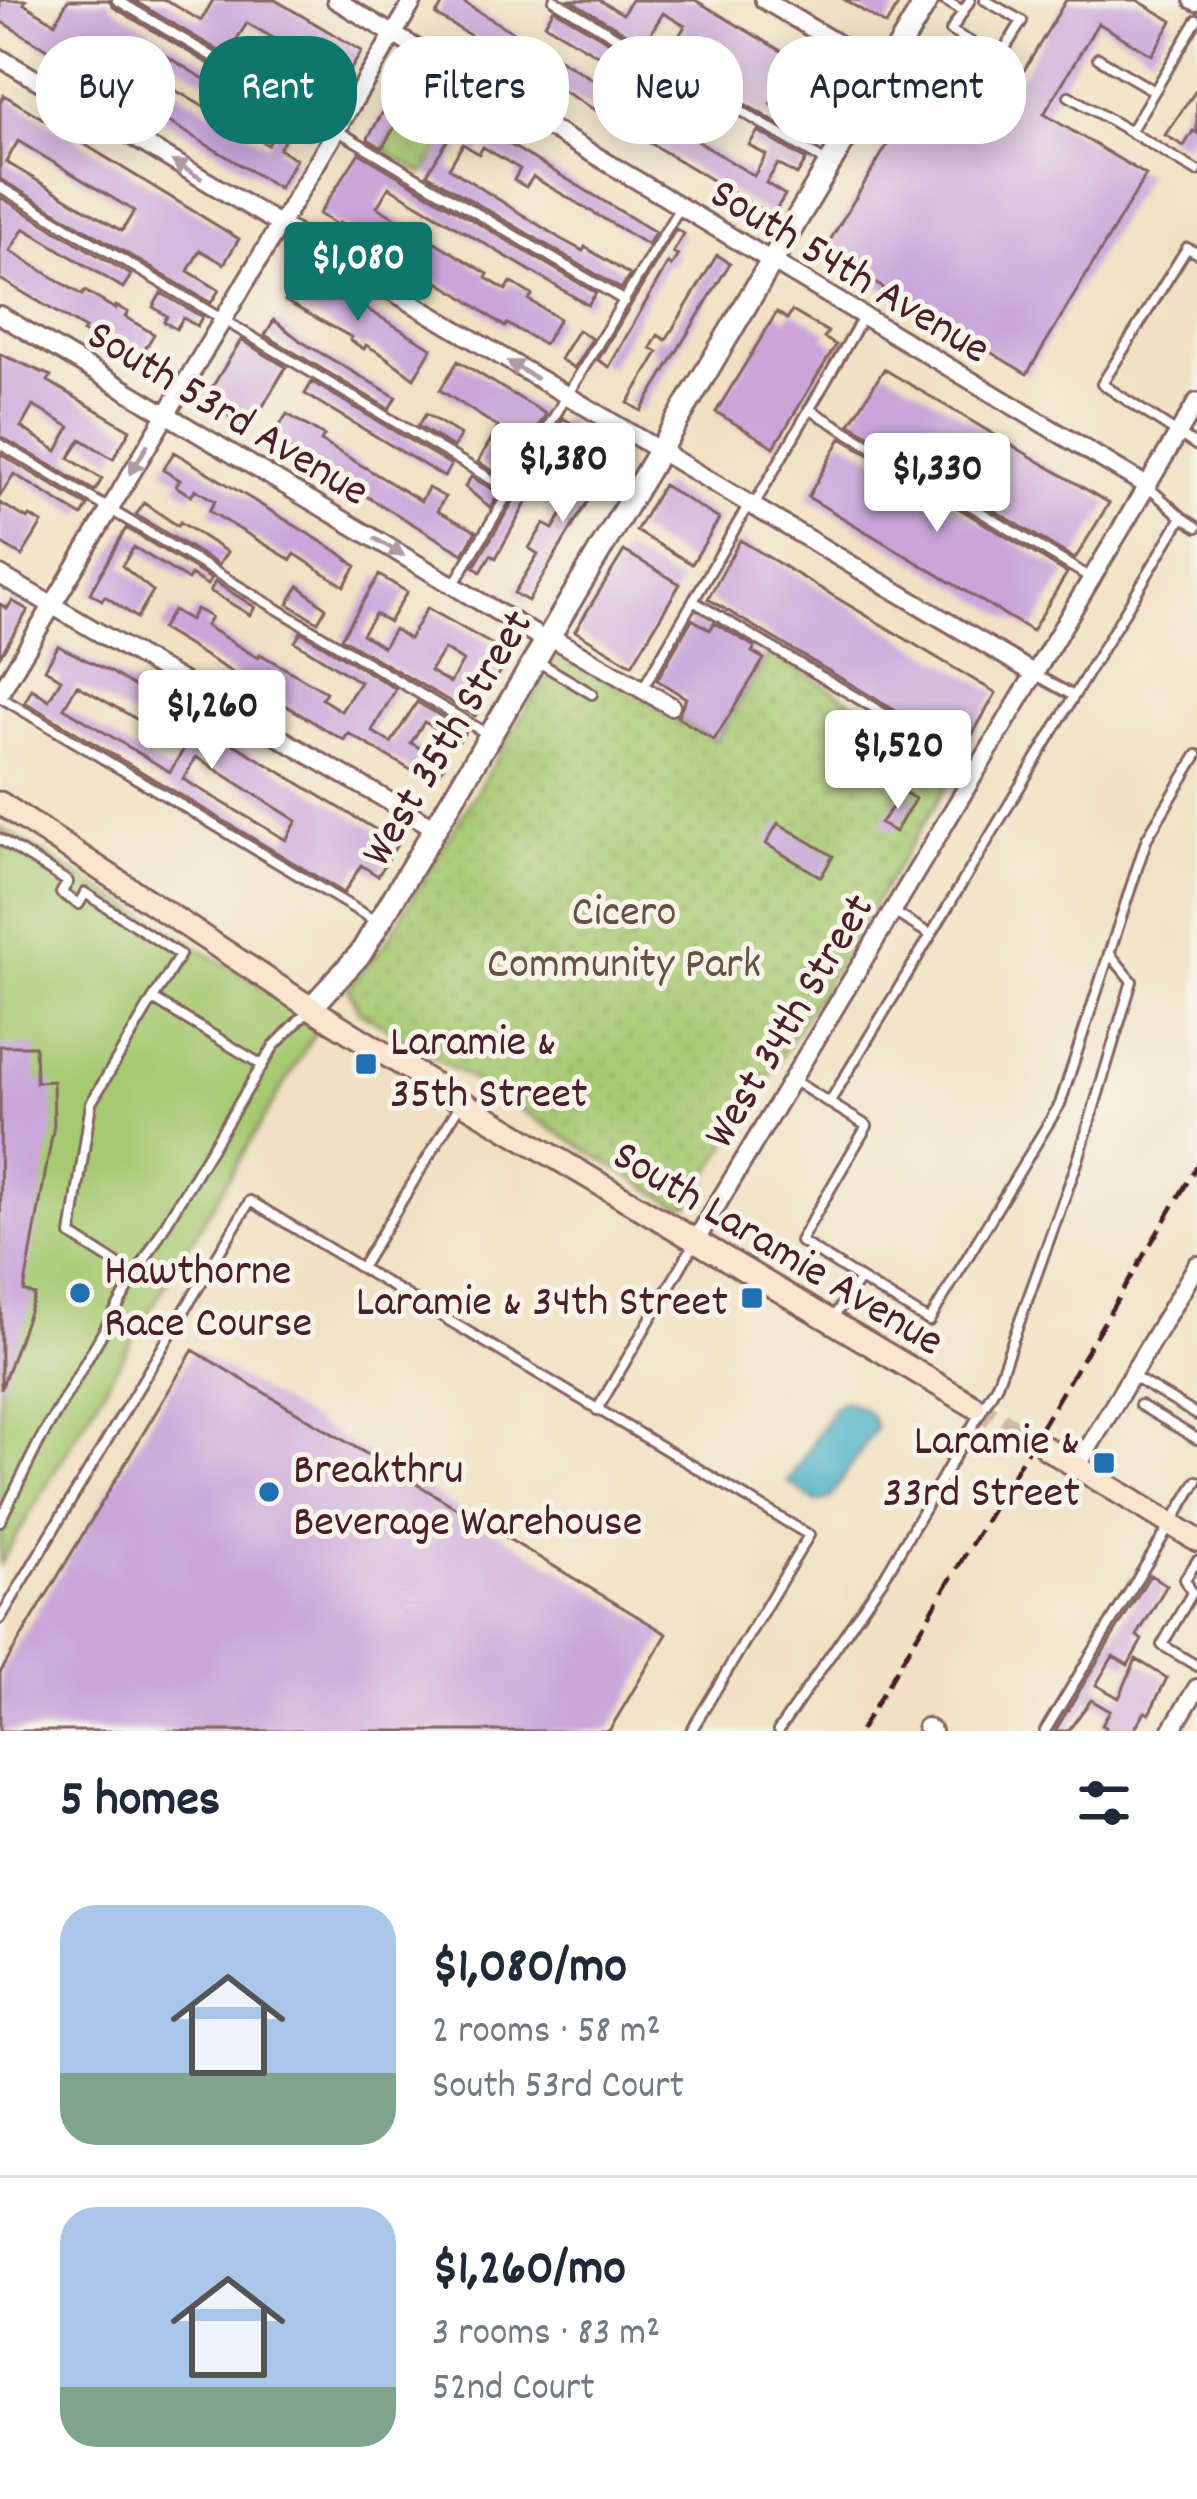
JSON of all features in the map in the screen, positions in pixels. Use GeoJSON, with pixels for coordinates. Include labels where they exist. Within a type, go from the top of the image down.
{"type":"FeatureCollection","features":[{"type":"Feature","properties":{"kind":"main road","name":"South Laramie Avenue"},"geometry":{"type":"LineString","coordinates":[[0,803],[462,1102],[974,1406]]}},
{"type":"Feature","properties":{"kind":"main road"},"geometry":{"type":"LineString","coordinates":[[1046,1448],[1197,1540]]}},
{"type":"Feature","properties":{"kind":"street","name":"South 54th Avenue"},"geometry":{"type":"LineString","coordinates":[[336,0],[1147,487]]}},
{"type":"Feature","properties":{"kind":"street"},"geometry":{"type":"LineString","coordinates":[[357,95],[414,0]]}},
{"type":"Feature","properties":{"kind":"street"},"geometry":{"type":"LineString","coordinates":[[764,0],[824,36]]}},
{"type":"Feature","properties":{"kind":"street","name":"West 35th Street"},"geometry":{"type":"LineString","coordinates":[[906,36],[927,0]]}},
{"type":"Feature","properties":{"kind":"street"},"geometry":{"type":"LineString","coordinates":[[0,58],[1035,674]]}},
{"type":"Feature","properties":{"kind":"street"},"geometry":{"type":"LineString","coordinates":[[0,695],[328,144]]}},
{"type":"Feature","properties":{"kind":"street","name":"West 35th Street"},"geometry":{"type":"LineString","coordinates":[[311,1008],[361,953],[842,144]]}},
{"type":"Feature","properties":{"kind":"street","name":"South 53rd Avenue"},"geometry":{"type":"LineString","coordinates":[[0,315],[454,586],[543,646],[671,706]]}},
{"type":"Feature","properties":{"kind":"street","name":"West 34th Street"},"geometry":{"type":"LineString","coordinates":[[696,1240],[1197,402]]}},
{"type":"Feature","properties":{"kind":"street"},"geometry":{"type":"LineString","coordinates":[[0,575],[435,828]]}},
{"type":"Feature","properties":{"kind":"street"},"geometry":{"type":"LineString","coordinates":[[1077,1467],[1194,1277]]}},
{"type":"Feature","properties":{"kind":"street"},"geometry":{"type":"LineString","coordinates":[[1171,1731],[1197,1688]]}},
{"type":"Feature","properties":{"kind":"lane"},"geometry":{"type":"LineString","coordinates":[[117,0],[199,49]]}},
{"type":"Feature","properties":{"kind":"lane"},"geometry":{"type":"LineString","coordinates":[[554,0],[830,164]]}},
{"type":"Feature","properties":{"kind":"lane"},"geometry":{"type":"LineString","coordinates":[[944,0],[963,11]]}},
{"type":"Feature","properties":{"kind":"lane"},"geometry":{"type":"LineString","coordinates":[[970,0],[951,31],[999,58],[1022,21],[986,0]]}},
{"type":"Feature","properties":{"kind":"lane"},"geometry":{"type":"LineString","coordinates":[[1130,132],[1197,20]]}},
{"type":"Feature","properties":{"kind":"lane"},"geometry":{"type":"LineString","coordinates":[[1098,58],[1154,92]]}},
{"type":"Feature","properties":{"kind":"lane"},"geometry":{"type":"LineString","coordinates":[[1069,96],[1197,171]]}},
{"type":"Feature","properties":{"kind":"lane"},"geometry":{"type":"LineString","coordinates":[[357,142],[625,301]]}},
{"type":"Feature","properties":{"kind":"lane"},"geometry":{"type":"LineString","coordinates":[[0,187],[511,491]]}},
{"type":"Feature","properties":{"kind":"lane"},"geometry":{"type":"LineString","coordinates":[[454,586],[680,208]]}},
{"type":"Feature","properties":{"kind":"lane"},"geometry":{"type":"LineString","coordinates":[[1197,254],[1186,248],[1102,384],[1197,446]]}},
{"type":"Feature","properties":{"kind":"lane"},"geometry":{"type":"LineString","coordinates":[[642,689],[863,317]]}},
{"type":"Feature","properties":{"kind":"lane"},"geometry":{"type":"LineString","coordinates":[[809,409],[1091,579]]}},
{"type":"Feature","properties":{"kind":"lane"},"geometry":{"type":"LineString","coordinates":[[0,444],[490,735]]}},
{"type":"Feature","properties":{"kind":"lane"},"geometry":{"type":"LineString","coordinates":[[1147,487],[1197,526]]}},
{"type":"Feature","properties":{"kind":"lane"},"geometry":{"type":"LineString","coordinates":[[829,1102],[1182,517]]}},
{"type":"Feature","properties":{"kind":"lane"},"geometry":{"type":"LineString","coordinates":[[693,601],[978,769]]}},
{"type":"Feature","properties":{"kind":"lane"},"geometry":{"type":"LineString","coordinates":[[543,646],[592,694]]}},
{"type":"Feature","properties":{"kind":"lane"},"geometry":{"type":"LineString","coordinates":[[1035,674],[1074,696]]}},
{"type":"Feature","properties":{"kind":"lane"},"geometry":{"type":"LineString","coordinates":[[0,695],[379,922]]}},
{"type":"Feature","properties":{"kind":"lane"},"geometry":{"type":"LineString","coordinates":[[792,1080],[867,1126],[800,1241],[929,1321],[1060,1104],[1148,838],[1197,755]]}},
{"type":"Feature","properties":{"kind":"lane"},"geometry":{"type":"LineString","coordinates":[[0,839],[68,882],[61,892],[79,904],[85,893],[181,955],[92,1102],[71,1234],[136,1276]]}},
{"type":"Feature","properties":{"kind":"lane"},"geometry":{"type":"LineString","coordinates":[[893,911],[932,935]]}},
{"type":"Feature","properties":{"kind":"lane"},"geometry":{"type":"LineString","coordinates":[[778,1731],[885,1576],[997,1384],[1078,1160],[1132,981],[1109,953]]}},
{"type":"Feature","properties":{"kind":"lane"},"geometry":{"type":"LineString","coordinates":[[153,999],[262,1065]]}},
{"type":"Feature","properties":{"kind":"lane"},"geometry":{"type":"LineString","coordinates":[[0,1521],[51,1420],[262,1065],[311,1008]]}},
{"type":"Feature","properties":{"kind":"lane"},"geometry":{"type":"LineString","coordinates":[[361,1268],[462,1102]]}},
{"type":"Feature","properties":{"kind":"lane"},"geometry":{"type":"LineString","coordinates":[[0,1619],[250,1201],[809,1535],[691,1731]]}},
{"type":"Feature","properties":{"kind":"lane"},"geometry":{"type":"LineString","coordinates":[[597,1411],[696,1240]]}},
{"type":"Feature","properties":{"kind":"lane"},"geometry":{"type":"LineString","coordinates":[[831,1321],[860,1280]]}},
{"type":"Feature","properties":{"kind":"lane"},"geometry":{"type":"LineString","coordinates":[[1131,1376],[1197,1415]]}},
{"type":"Feature","properties":{"kind":"lane"},"geometry":{"type":"LineString","coordinates":[[1140,1405],[1197,1439]]}},
{"type":"Feature","properties":{"kind":"lane"},"geometry":{"type":"LineString","coordinates":[[1045,1731],[1197,1481]]}},
{"type":"Feature","properties":{"kind":"lane"},"geometry":{"type":"LineString","coordinates":[[1197,1561],[1184,1580],[1192,1593],[1162,1645],[1197,1666]]}},
{"type":"Feature","properties":{"kind":"green space"},"geometry":{"type":"Polygon","coordinates":[[[387,144],[442,144],[424,174],[383,150],[387,144]]]}},
{"type":"Feature","properties":{"kind":"green space","name":"Cicero Community Park"},"geometry":{"type":"Polygon","coordinates":[[[561,651],[715,741],[770,652],[959,766],[690,1205],[678,1206],[359,1011],[348,988],[384,945],[561,651]]]}},
{"type":"Feature","properties":{"kind":"green space","name":"Hawthorne Race Course"},"geometry":{"type":"Polygon","coordinates":[[[0,828],[321,1022],[0,1564],[0,828]]]}},
{"type":"Feature","properties":{"kind":"water"},"geometry":{"type":"Polygon","coordinates":[[[845,1400],[869,1414],[875,1429],[830,1499],[816,1502],[788,1482],[835,1406],[845,1400]]]}},
{"type":"Feature","properties":{"kind":"building"},"geometry":{"type":"Polygon","coordinates":[[[0,0],[26,0],[24,4],[55,23],[68,0],[109,0],[162,36],[36,36],[36,43],[0,21],[0,0]]]}},
{"type":"Feature","properties":{"kind":"building"},"geometry":{"type":"Polygon","coordinates":[[[133,0],[166,0],[201,21],[213,0],[275,0],[336,36],[270,36],[247,23],[239,36],[199,39],[133,0]]]}},
{"type":"Feature","properties":{"kind":"building"},"geometry":{"type":"Polygon","coordinates":[[[445,0],[459,0],[520,36],[471,36],[436,15],[445,0]]]}},
{"type":"Feature","properties":{"kind":"building"},"geometry":{"type":"Polygon","coordinates":[[[570,0],[599,0],[623,14],[631,0],[695,0],[767,43],[767,117],[743,103],[743,36],[679,36],[685,26],[663,13],[651,33],[656,36],[630,36],[570,0]]]}},
{"type":"Feature","properties":{"kind":"building"},"geometry":{"type":"Polygon","coordinates":[[[845,0],[891,0],[898,5],[886,25],[845,0]]]}},
{"type":"Feature","properties":{"kind":"building"},"geometry":{"type":"Polygon","coordinates":[[[1066,0],[1137,0],[1172,21],[1152,55],[1098,23],[1044,114],[1146,175],[1027,374],[823,252],[888,144],[1026,144],[1026,67],[1066,0]]]}},
{"type":"Feature","properties":{"kind":"building"},"geometry":{"type":"Polygon","coordinates":[[[554,9],[599,36],[593,36],[593,52],[545,24],[554,9]]]}},
{"type":"Feature","properties":{"kind":"building"},"geometry":{"type":"Polygon","coordinates":[[[175,44],[199,58],[199,76],[175,61],[175,44]]]}},
{"type":"Feature","properties":{"kind":"building"},"geometry":{"type":"Polygon","coordinates":[[[569,65],[593,79],[593,109],[569,95],[569,65]]]}},
{"type":"Feature","properties":{"kind":"building"},"geometry":{"type":"Polygon","coordinates":[[[1197,89],[1197,133],[1193,131],[1184,146],[1165,135],[1197,89]]]}},
{"type":"Feature","properties":{"kind":"building"},"geometry":{"type":"Polygon","coordinates":[[[175,90],[199,104],[199,140],[175,126],[175,90]]]}},
{"type":"Feature","properties":{"kind":"building"},"geometry":{"type":"Polygon","coordinates":[[[4,95],[36,115],[36,144],[84,144],[239,239],[224,264],[200,250],[188,271],[219,290],[211,303],[0,179],[0,102],[4,95]],[[18,141],[6,162],[122,231],[134,211],[18,141]]]}},
{"type":"Feature","properties":{"kind":"building"},"geometry":{"type":"Polygon","coordinates":[[[381,116],[384,144],[382,148],[368,139],[381,116]]]}},
{"type":"Feature","properties":{"kind":"building"},"geometry":{"type":"Polygon","coordinates":[[[758,131],[767,136],[767,144],[780,144],[806,160],[797,175],[778,164],[766,183],[785,195],[772,216],[652,144],[702,144],[754,176],[766,155],[749,145],[758,131]]]}},
{"type":"Feature","properties":{"kind":"building"},"geometry":{"type":"Polygon","coordinates":[[[205,144],[282,144],[279,149],[296,159],[279,188],[205,144]]]}},
{"type":"Feature","properties":{"kind":"building"},"geometry":{"type":"Polygon","coordinates":[[[445,144],[463,144],[449,168],[561,239],[583,251],[585,247],[630,275],[621,289],[427,174],[445,144]]]}},
{"type":"Feature","properties":{"kind":"building"},"geometry":{"type":"Polygon","coordinates":[[[463,144],[509,144],[655,232],[648,245],[533,177],[526,187],[514,180],[520,169],[483,147],[479,154],[463,144]]]}},
{"type":"Feature","properties":{"kind":"building"},"geometry":{"type":"Polygon","coordinates":[[[359,153],[596,293],[588,305],[389,187],[377,207],[488,274],[486,278],[506,290],[511,282],[559,319],[544,344],[505,327],[460,295],[319,214],[359,153]]]}},
{"type":"Feature","properties":{"kind":"building"},"geometry":{"type":"Polygon","coordinates":[[[0,197],[131,275],[123,288],[24,228],[10,251],[82,295],[85,291],[128,312],[125,317],[154,334],[136,364],[123,356],[125,352],[93,338],[0,279],[0,197]]]}},
{"type":"Feature","properties":{"kind":"building"},"geometry":{"type":"Polygon","coordinates":[[[676,229],[684,234],[673,252],[678,255],[671,266],[668,263],[609,367],[598,360],[676,229]]]}},
{"type":"Feature","properties":{"kind":"building"},"geometry":{"type":"Polygon","coordinates":[[[717,255],[730,263],[641,411],[628,403],[658,352],[651,348],[658,335],[666,340],[717,255]]]}},
{"type":"Feature","properties":{"kind":"building"},"geometry":{"type":"Polygon","coordinates":[[[303,271],[432,348],[414,378],[383,355],[366,345],[364,349],[285,301],[303,271]]]}},
{"type":"Feature","properties":{"kind":"building"},"geometry":{"type":"Polygon","coordinates":[[[161,293],[202,317],[197,326],[183,318],[176,329],[164,322],[167,316],[153,307],[161,293]]]}},
{"type":"Feature","properties":{"kind":"building"},"geometry":{"type":"Polygon","coordinates":[[[792,311],[828,332],[824,338],[836,345],[774,447],[716,412],[777,312],[787,319],[792,311]]]}},
{"type":"Feature","properties":{"kind":"building"},"geometry":{"type":"Polygon","coordinates":[[[274,320],[302,342],[396,397],[389,409],[265,335],[274,320]]]}},
{"type":"Feature","properties":{"kind":"building"},"geometry":{"type":"Polygon","coordinates":[[[578,330],[592,339],[574,368],[560,359],[578,330]]]}},
{"type":"Feature","properties":{"kind":"building"},"geometry":{"type":"Polygon","coordinates":[[[241,340],[286,367],[249,430],[218,408],[213,416],[200,407],[241,340]]]}},
{"type":"Feature","properties":{"kind":"building"},"geometry":{"type":"Polygon","coordinates":[[[0,354],[51,376],[48,381],[130,430],[113,459],[81,439],[69,458],[102,479],[95,491],[0,436],[0,354]],[[33,406],[21,427],[57,451],[70,427],[33,406]]]}},
{"type":"Feature","properties":{"kind":"building"},"geometry":{"type":"Polygon","coordinates":[[[458,361],[546,414],[529,443],[512,434],[499,455],[515,466],[507,479],[478,462],[498,427],[440,390],[458,361]]]}},
{"type":"Feature","properties":{"kind":"building"},"geometry":{"type":"Polygon","coordinates":[[[884,369],[1109,503],[1075,559],[850,424],[884,369]]]}},
{"type":"Feature","properties":{"kind":"building"},"geometry":{"type":"Polygon","coordinates":[[[312,382],[451,465],[444,477],[305,394],[312,382]]]}},
{"type":"Feature","properties":{"kind":"building"},"geometry":{"type":"Polygon","coordinates":[[[287,414],[324,436],[321,441],[421,501],[428,488],[445,497],[437,511],[476,531],[463,554],[271,439],[287,414]]]}},
{"type":"Feature","properties":{"kind":"building"},"geometry":{"type":"Polygon","coordinates":[[[426,414],[461,435],[453,447],[418,426],[426,414]]]}},
{"type":"Feature","properties":{"kind":"building"},"geometry":{"type":"Polygon","coordinates":[[[563,418],[571,423],[545,472],[535,466],[563,418]]]}},
{"type":"Feature","properties":{"kind":"building"},"geometry":{"type":"Polygon","coordinates":[[[841,438],[1067,573],[1032,631],[808,497],[841,438]]]}},
{"type":"Feature","properties":{"kind":"building"},"geometry":{"type":"Polygon","coordinates":[[[604,444],[617,452],[528,601],[514,593],[538,554],[529,548],[544,524],[553,529],[604,444]]]}},
{"type":"Feature","properties":{"kind":"building"},"geometry":{"type":"Polygon","coordinates":[[[174,452],[340,553],[356,566],[344,586],[295,554],[291,560],[209,511],[215,501],[195,489],[191,496],[176,486],[180,480],[163,470],[174,452]]]}},
{"type":"Feature","properties":{"kind":"building"},"geometry":{"type":"Polygon","coordinates":[[[0,454],[88,506],[82,516],[14,474],[0,496],[0,454]]]}},
{"type":"Feature","properties":{"kind":"building"},"geometry":{"type":"Polygon","coordinates":[[[471,477],[499,493],[490,508],[465,487],[471,477]]]}},
{"type":"Feature","properties":{"kind":"building"},"geometry":{"type":"Polygon","coordinates":[[[663,485],[719,519],[692,564],[636,531],[663,485]]]}},
{"type":"Feature","properties":{"kind":"building"},"geometry":{"type":"Polygon","coordinates":[[[521,488],[531,494],[496,558],[491,555],[481,572],[474,567],[521,488]]]}},
{"type":"Feature","properties":{"kind":"building"},"geometry":{"type":"Polygon","coordinates":[[[0,503],[42,523],[22,556],[0,543],[0,503]]]}},
{"type":"Feature","properties":{"kind":"building"},"geometry":{"type":"Polygon","coordinates":[[[144,503],[227,552],[219,565],[136,515],[144,503]]]}},
{"type":"Feature","properties":{"kind":"building"},"geometry":{"type":"Polygon","coordinates":[[[126,528],[211,579],[207,585],[191,575],[188,580],[134,547],[122,566],[153,591],[137,618],[105,596],[102,600],[90,593],[126,528]]]}},
{"type":"Feature","properties":{"kind":"building"},"geometry":{"type":"Polygon","coordinates":[[[740,540],[996,693],[963,751],[708,599],[740,540]]]}},
{"type":"Feature","properties":{"kind":"building"},"geometry":{"type":"Polygon","coordinates":[[[624,551],[680,584],[632,665],[575,631],[624,551]]]}},
{"type":"Feature","properties":{"kind":"building"},"geometry":{"type":"Polygon","coordinates":[[[379,575],[407,592],[389,622],[375,614],[362,634],[383,647],[394,629],[409,639],[427,608],[511,655],[496,679],[479,669],[464,693],[483,704],[475,716],[341,638],[379,575]],[[444,649],[430,671],[450,683],[463,661],[444,649]]]}},
{"type":"Feature","properties":{"kind":"building"},"geometry":{"type":"Polygon","coordinates":[[[215,582],[255,607],[250,615],[210,591],[215,582]]]}},
{"type":"Feature","properties":{"kind":"building"},"geometry":{"type":"Polygon","coordinates":[[[299,586],[326,608],[318,622],[288,604],[299,586]]]}},
{"type":"Feature","properties":{"kind":"building"},"geometry":{"type":"Polygon","coordinates":[[[12,601],[28,610],[0,656],[0,604],[7,609],[12,601]]]}},
{"type":"Feature","properties":{"kind":"building"},"geometry":{"type":"Polygon","coordinates":[[[196,609],[211,617],[206,626],[326,692],[322,699],[341,711],[360,682],[295,642],[301,632],[396,689],[372,731],[391,743],[417,702],[466,731],[459,741],[424,722],[411,743],[446,763],[433,783],[348,733],[344,740],[326,730],[161,629],[173,610],[190,620],[196,609]]]}},
{"type":"Feature","properties":{"kind":"building"},"geometry":{"type":"Polygon","coordinates":[[[692,619],[710,630],[714,623],[755,647],[752,652],[764,659],[714,740],[677,717],[686,698],[657,680],[692,619]]]}},
{"type":"Feature","properties":{"kind":"building"},"geometry":{"type":"Polygon","coordinates":[[[58,646],[111,672],[398,843],[378,876],[361,865],[344,893],[25,702],[32,689],[49,700],[61,679],[45,669],[58,646]],[[77,685],[64,708],[170,772],[185,747],[77,685]],[[196,757],[183,779],[286,840],[297,821],[196,757]]]}},
{"type":"Feature","properties":{"kind":"building"},"geometry":{"type":"Polygon","coordinates":[[[904,792],[915,799],[895,832],[880,823],[904,792]]]}},
{"type":"Feature","properties":{"kind":"building"},"geometry":{"type":"Polygon","coordinates":[[[778,823],[833,856],[821,877],[766,844],[778,823]]]}},
{"type":"Feature","properties":{"kind":"building"},"geometry":{"type":"Polygon","coordinates":[[[0,1046],[35,1046],[36,1082],[53,1081],[54,1125],[24,1291],[35,1295],[1,1389],[0,1046]]]}},
{"type":"Feature","properties":{"kind":"building","name":"Breakthru Beverage Warehouse"},"geometry":{"type":"Polygon","coordinates":[[[193,1350],[667,1634],[609,1731],[0,1731],[0,1673],[193,1350]]]}},
{"type":"Feature","properties":{"kind":"building"},"geometry":{"type":"Polygon","coordinates":[[[1150,1575],[1167,1585],[1137,1636],[1142,1640],[1128,1665],[1113,1656],[1096,1685],[1119,1698],[1136,1659],[1167,1678],[1149,1714],[1145,1712],[1133,1731],[1104,1731],[1102,1725],[1110,1711],[1091,1700],[1068,1731],[1055,1731],[1150,1575]]]}},
{"type":"Feature","properties":{"kind":"tunnel"},"geometry":{"type":"LineString","coordinates":[[974,1406],[1046,1448]]}},
{"type":"Feature","properties":{"kind":"railway"},"geometry":{"type":"LineString","coordinates":[[860,1731],[1197,1166]]}},
{"type":"Feature","properties":{"kind":"place","name":"Laramie & 35th Street"},"geometry":{"type":"Point","coordinates":[366,1064]}},
{"type":"Feature","properties":{"kind":"place","name":"Hawthorne Race Course"},"geometry":{"type":"Point","coordinates":[80,1293]}},
{"type":"Feature","properties":{"kind":"place","name":"Laramie & 34th Street"},"geometry":{"type":"Point","coordinates":[752,1298]}},
{"type":"Feature","properties":{"kind":"place","name":"Laramie & 33rd Street"},"geometry":{"type":"Point","coordinates":[1104,1463]}},
{"type":"Feature","properties":{"kind":"place","name":"Breakthru Beverage Warehouse"},"geometry":{"type":"Point","coordinates":[269,1492]}}]}
